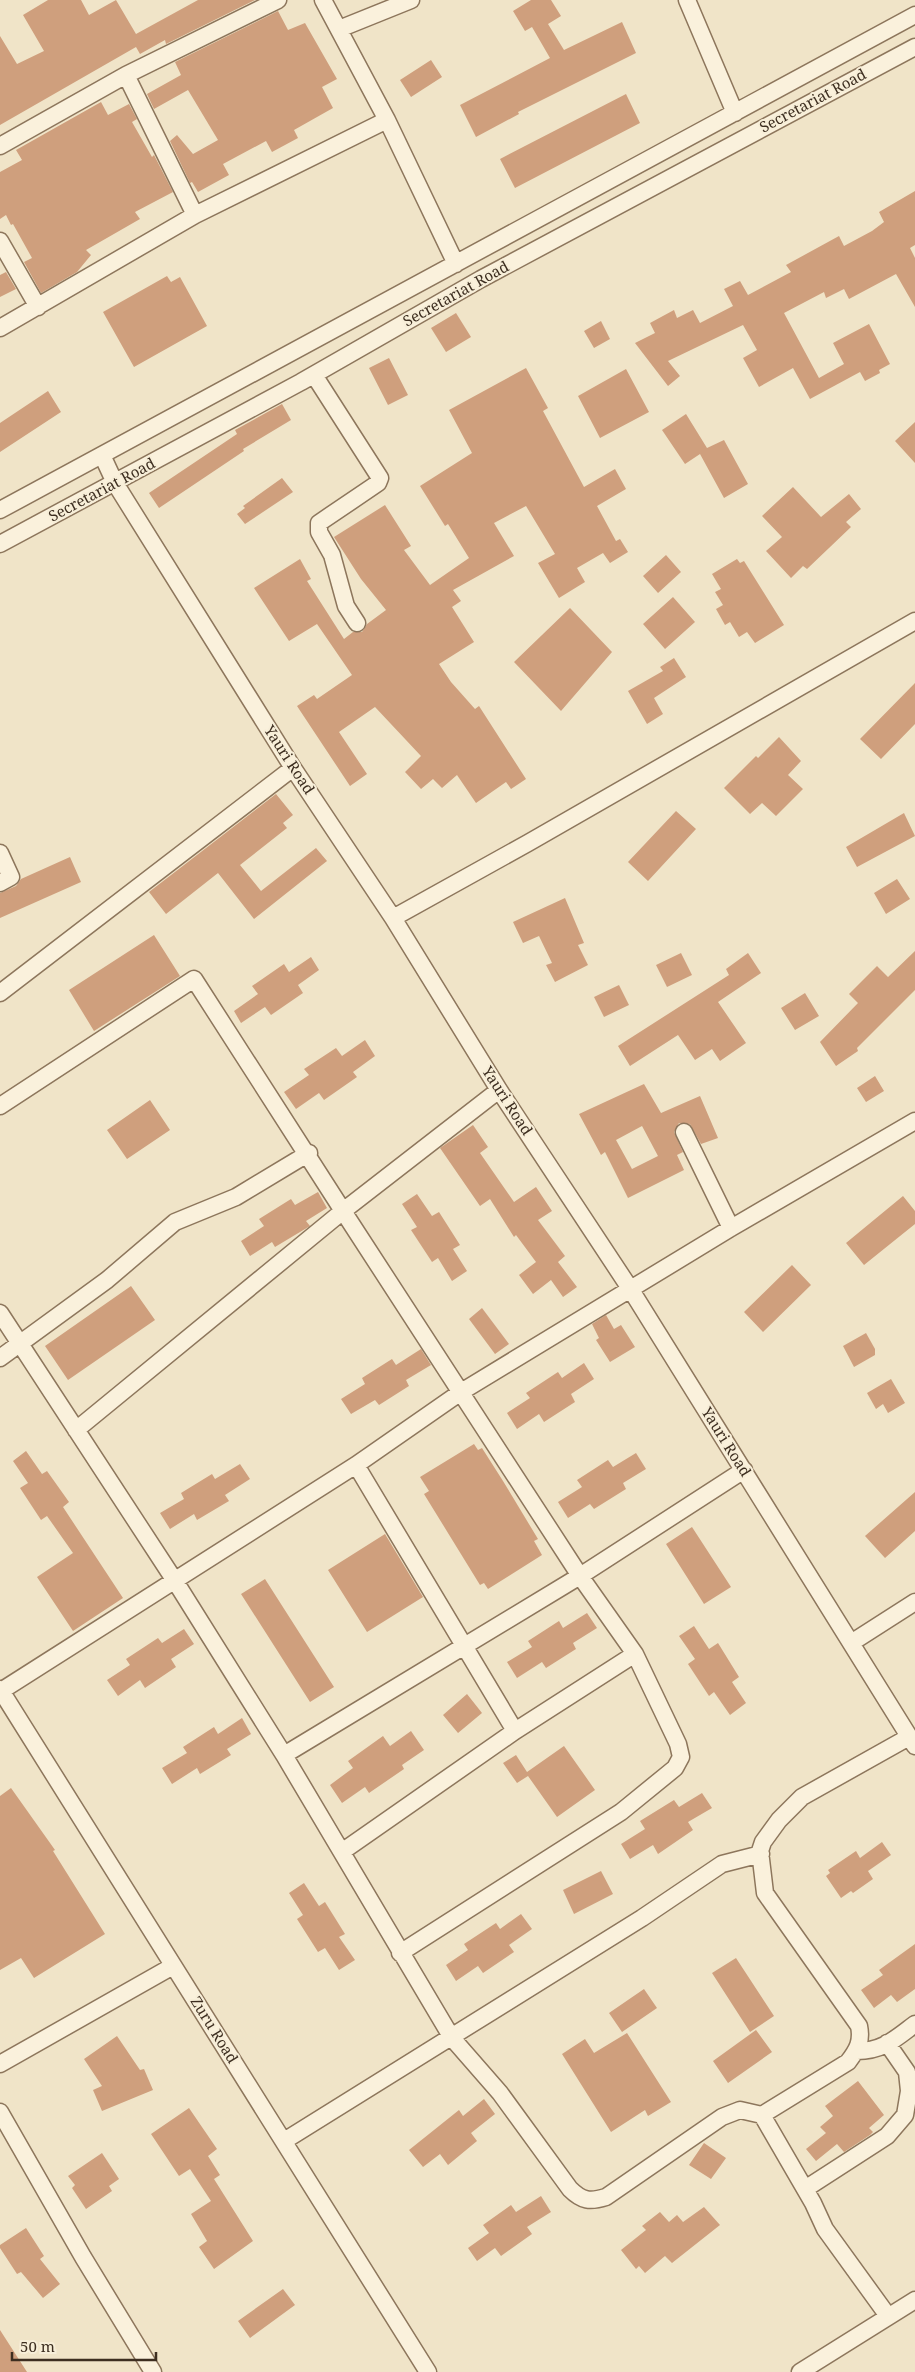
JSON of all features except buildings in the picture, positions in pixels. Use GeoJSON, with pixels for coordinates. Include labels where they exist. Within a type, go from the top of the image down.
{"type":"FeatureCollection","features":[{"type":"Feature","properties":{"kind":"street"},"geometry":{"type":"LineString","coordinates":[[0,146],[126,75],[278,0]]}},
{"type":"Feature","properties":{"kind":"street"},"geometry":{"type":"LineString","coordinates":[[323,0],[388,120],[456,264]]}},
{"type":"Feature","properties":{"kind":"street"},"geometry":{"type":"LineString","coordinates":[[339,29],[410,0]]}},
{"type":"Feature","properties":{"kind":"street"},"geometry":{"type":"LineString","coordinates":[[687,0],[735,113]]}},
{"type":"Feature","properties":{"kind":"street","name":"Secretariat Road"},"geometry":{"type":"LineString","coordinates":[[0,510],[915,15]]}},
{"type":"Feature","properties":{"kind":"street","name":"Secretariat Road"},"geometry":{"type":"LineString","coordinates":[[0,544],[314,375],[481,279],[915,47]]}},
{"type":"Feature","properties":{"kind":"street"},"geometry":{"type":"LineString","coordinates":[[126,75],[195,215]]}},
{"type":"Feature","properties":{"kind":"street"},"geometry":{"type":"LineString","coordinates":[[0,328],[195,215],[388,120]]}},
{"type":"Feature","properties":{"kind":"street"},"geometry":{"type":"LineString","coordinates":[[0,241],[38,307]]}},
{"type":"Feature","properties":{"kind":"street"},"geometry":{"type":"LineString","coordinates":[[314,375],[380,478],[378,483],[319,523],[319,532],[332,555],[346,606],[357,622]]}},
{"type":"Feature","properties":{"kind":"street","name":"Yauri Road"},"geometry":{"type":"LineString","coordinates":[[102,455],[115,483],[293,768],[393,918],[499,1090],[630,1290],[912,1741]]}},
{"type":"Feature","properties":{"kind":"street"},"geometry":{"type":"LineString","coordinates":[[393,918],[537,838],[915,621]]}},
{"type":"Feature","properties":{"kind":"street"},"geometry":{"type":"LineString","coordinates":[[0,993],[293,768]]}},
{"type":"Feature","properties":{"kind":"street"},"geometry":{"type":"LineString","coordinates":[[0,853],[11,877],[0,883]]}},
{"type":"Feature","properties":{"kind":"street"},"geometry":{"type":"LineString","coordinates":[[0,1106],[194,978],[580,1576],[634,1654],[678,1744],[681,1757],[675,1768],[621,1812],[400,1953]]}},
{"type":"Feature","properties":{"kind":"street"},"geometry":{"type":"LineString","coordinates":[[76,1430],[343,1210],[499,1090]]}},
{"type":"Feature","properties":{"kind":"street"},"geometry":{"type":"LineString","coordinates":[[1,1690],[356,1465],[461,1392],[730,1228],[915,1121]]}},
{"type":"Feature","properties":{"kind":"street"},"geometry":{"type":"LineString","coordinates":[[684,1132],[730,1228]]}},
{"type":"Feature","properties":{"kind":"street"},"geometry":{"type":"LineString","coordinates":[[0,1358],[107,1280],[175,1222],[236,1197],[308,1154]]}},
{"type":"Feature","properties":{"kind":"street"},"geometry":{"type":"LineString","coordinates":[[0,1313],[175,1580],[343,1851],[400,1953],[452,2038],[500,2093],[570,2189],[579,2198],[592,2201],[606,2196],[722,2117],[740,2110],[762,2115],[848,2062],[857,2050],[861,2038],[859,2026],[765,1893],[761,1854],[764,1842],[779,1820],[802,1798],[912,1741]]}},
{"type":"Feature","properties":{"kind":"street"},"geometry":{"type":"LineString","coordinates":[[356,1465],[515,1731]]}},
{"type":"Feature","properties":{"kind":"street"},"geometry":{"type":"LineString","coordinates":[[284,1755],[580,1576],[744,1470]]}},
{"type":"Feature","properties":{"kind":"street"},"geometry":{"type":"LineString","coordinates":[[851,1643],[915,1602]]}},
{"type":"Feature","properties":{"kind":"street"},"geometry":{"type":"LineString","coordinates":[[343,1851],[515,1731],[634,1654]]}},
{"type":"Feature","properties":{"kind":"street","name":"Zuru Road"},"geometry":{"type":"LineString","coordinates":[[1,1690],[428,2372]]}},
{"type":"Feature","properties":{"kind":"street"},"geometry":{"type":"LineString","coordinates":[[284,2141],[642,1918],[722,1864],[761,1854]]}},
{"type":"Feature","properties":{"kind":"street"},"geometry":{"type":"LineString","coordinates":[[0,2064],[174,1966]]}},
{"type":"Feature","properties":{"kind":"street"},"geometry":{"type":"LineString","coordinates":[[857,2050],[873,2051],[882,2048],[915,2024]]}},
{"type":"Feature","properties":{"kind":"street"},"geometry":{"type":"LineString","coordinates":[[805,2189],[887,2136],[905,2115],[908,2091],[907,2072],[887,2043]]}},
{"type":"Feature","properties":{"kind":"street"},"geometry":{"type":"LineString","coordinates":[[0,2112],[83,2257],[153,2372]]}},
{"type":"Feature","properties":{"kind":"street"},"geometry":{"type":"LineString","coordinates":[[762,2115],[805,2189],[825,2229],[888,2316]]}},
{"type":"Feature","properties":{"kind":"street"},"geometry":{"type":"LineString","coordinates":[[800,2372],[915,2300]]}}]}
